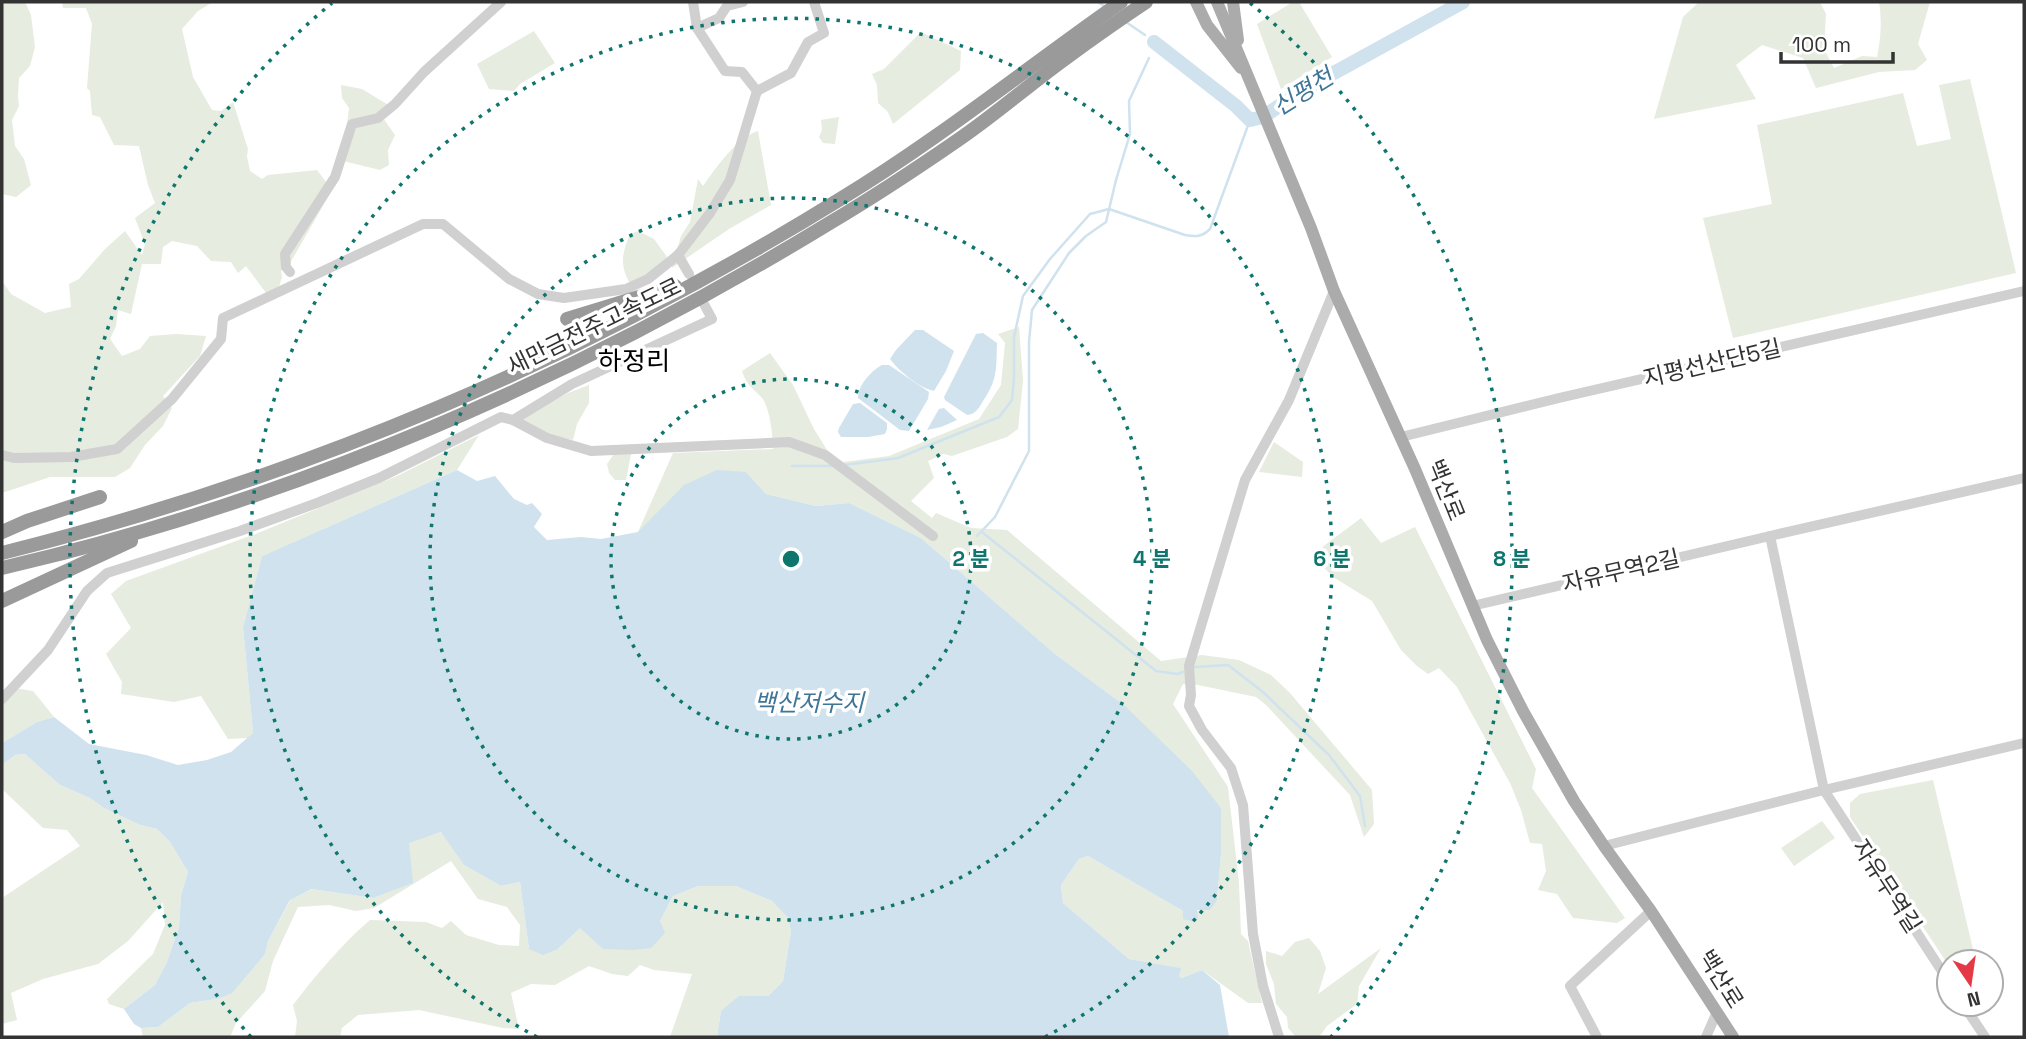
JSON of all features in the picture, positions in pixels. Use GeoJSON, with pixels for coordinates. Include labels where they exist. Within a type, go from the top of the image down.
{"type":"FeatureCollection","features":[{"type":"Feature","properties":{"kind":"highway","name":"새만금전주고속도로"},"geometry":{"type":"LineString","coordinates":[[2,568],[175,521],[288,484],[410,437],[683,308],[829,224],[960,139],[1121,2]]}},
{"type":"Feature","properties":{"kind":"highway","name":"새만금전주고속도로"},"geometry":{"type":"LineString","coordinates":[[2,552],[181,502],[355,443],[475,393],[578,345],[843,198],[950,125],[1146,2]]}},
{"type":"Feature","properties":{"kind":"highway"},"geometry":{"type":"LineString","coordinates":[[568,319],[712,273]]}},
{"type":"Feature","properties":{"kind":"highway"},"geometry":{"type":"LineString","coordinates":[[2,532],[100,497]]}},
{"type":"Feature","properties":{"kind":"highway"},"geometry":{"type":"LineString","coordinates":[[2,601],[175,521]]}},
{"type":"Feature","properties":{"kind":"main road"},"geometry":{"type":"LineString","coordinates":[[1196,2],[1207,25],[1249,78]]}},
{"type":"Feature","properties":{"kind":"main road","name":"백산로"},"geometry":{"type":"LineString","coordinates":[[1217,2],[1334,290],[1401,437],[1486,640],[1574,801],[1651,911],[1733,1037]]}},
{"type":"Feature","properties":{"kind":"main road"},"geometry":{"type":"LineString","coordinates":[[1233,2],[1239,54]]}},
{"type":"Feature","properties":{"kind":"street"},"geometry":{"type":"LineString","coordinates":[[290,272],[286,267],[285,254],[335,177],[352,124],[378,118],[501,2]]}},
{"type":"Feature","properties":{"kind":"street"},"geometry":{"type":"LineString","coordinates":[[2,455],[14,458],[71,457],[117,449],[172,399],[221,339],[223,318],[423,224],[443,224],[509,279],[538,294],[564,298],[626,289],[648,279],[678,255],[710,213],[730,180],[756,99],[757,91],[742,72],[725,71],[697,28],[694,2]]}},
{"type":"Feature","properties":{"kind":"street"},"geometry":{"type":"LineString","coordinates":[[697,28],[719,18],[727,6],[743,2]]}},
{"type":"Feature","properties":{"kind":"street"},"geometry":{"type":"LineString","coordinates":[[757,91],[791,73],[807,42],[824,33],[814,2]]}},
{"type":"Feature","properties":{"kind":"street"},"geometry":{"type":"LineString","coordinates":[[678,255],[689,274]]}},
{"type":"Feature","properties":{"kind":"street"},"geometry":{"type":"LineString","coordinates":[[1279,1037],[1263,986],[1253,934],[1243,805],[1231,768],[1202,730],[1189,706],[1189,666],[1245,480],[1289,400],[1334,290]]}},
{"type":"Feature","properties":{"kind":"street","name":"지평선산단5길"},"geometry":{"type":"LineString","coordinates":[[1401,437],[2024,291]]}},
{"type":"Feature","properties":{"kind":"street"},"geometry":{"type":"LineString","coordinates":[[513,420],[572,384],[712,319],[704,304]]}},
{"type":"Feature","properties":{"kind":"street"},"geometry":{"type":"LineString","coordinates":[[2,699],[48,650],[87,591],[107,572],[240,531],[317,503],[379,478],[501,416],[547,438],[591,451],[789,442],[825,456],[933,536]]}},
{"type":"Feature","properties":{"kind":"street","name":"자유무역2길"},"geometry":{"type":"LineString","coordinates":[[1472,606],[2024,478]]}},
{"type":"Feature","properties":{"kind":"street"},"geometry":{"type":"LineString","coordinates":[[1770,536],[1825,790]]}},
{"type":"Feature","properties":{"kind":"street"},"geometry":{"type":"LineString","coordinates":[[1604,846],[2024,743]]}},
{"type":"Feature","properties":{"kind":"street","name":"자유무역길"},"geometry":{"type":"LineString","coordinates":[[1825,790],[1935,960]]}},
{"type":"Feature","properties":{"kind":"street"},"geometry":{"type":"LineString","coordinates":[[1597,1037],[1570,986],[1651,911]]}},
{"type":"Feature","properties":{"kind":"street"},"geometry":{"type":"LineString","coordinates":[[1708,1036],[1717,1012]]}},
{"type":"Feature","properties":{"kind":"street"},"geometry":{"type":"LineString","coordinates":[[1972,1018],[1985,1037]]}},
{"type":"Feature","properties":{"kind":"shaded area"},"geometry":{"type":"Polygon","coordinates":[[[2,2],[25,2],[31,15],[35,47],[30,66],[19,78],[19,106],[12,120],[15,146],[24,159],[31,185],[16,197],[2,194],[2,2]]]}},
{"type":"Feature","properties":{"kind":"shaded area"},"geometry":{"type":"Polygon","coordinates":[[[62,2],[213,2],[198,11],[182,29],[193,77],[212,110],[221,111],[233,102],[248,149],[250,171],[262,179],[268,175],[317,170],[332,190],[289,265],[281,271],[279,287],[266,293],[246,266],[238,273],[231,262],[211,261],[197,246],[172,241],[163,247],[161,264],[142,264],[131,314],[118,310],[116,326],[110,339],[122,356],[140,349],[150,336],[206,336],[200,356],[163,396],[172,408],[163,426],[145,445],[130,468],[115,477],[50,477],[2,493],[2,281],[11,294],[45,313],[71,307],[69,284],[79,279],[125,231],[142,255],[145,244],[135,218],[155,203],[139,146],[114,145],[100,117],[92,115],[90,91],[87,88],[92,24],[86,8],[63,8],[62,2]]]}},
{"type":"Feature","properties":{"kind":"shaded area"},"geometry":{"type":"Polygon","coordinates":[[[1293,2],[1299,2],[1332,57],[1281,89],[1257,24],[1293,2]]]}},
{"type":"Feature","properties":{"kind":"shaded area"},"geometry":{"type":"Polygon","coordinates":[[[1699,2],[1820,2],[1826,14],[1824,49],[1834,68],[1862,56],[1877,57],[1881,30],[1879,2],[1930,2],[1918,44],[1927,60],[1915,70],[1879,72],[1816,88],[1803,58],[1762,45],[1736,65],[1756,99],[1654,119],[1683,17],[1699,2]]]}},
{"type":"Feature","properties":{"kind":"shaded area"},"geometry":{"type":"Polygon","coordinates":[[[534,31],[555,63],[520,84],[514,91],[489,89],[477,64],[534,31]]]}},
{"type":"Feature","properties":{"kind":"shaded area"},"geometry":{"type":"Polygon","coordinates":[[[921,32],[961,51],[960,70],[893,124],[888,112],[878,103],[877,85],[872,74],[884,69],[921,32]]]}},
{"type":"Feature","properties":{"kind":"shaded area"},"geometry":{"type":"Polygon","coordinates":[[[1970,79],[2016,273],[1733,338],[1703,218],[1772,204],[1757,125],[1903,93],[1917,146],[1951,139],[1939,85],[1970,79]]]}},
{"type":"Feature","properties":{"kind":"shaded area"},"geometry":{"type":"Polygon","coordinates":[[[341,85],[362,89],[390,106],[383,118],[395,135],[388,150],[389,165],[380,170],[339,160],[349,108],[342,98],[341,85]]]}},
{"type":"Feature","properties":{"kind":"shaded area"},"geometry":{"type":"Polygon","coordinates":[[[839,117],[835,144],[823,143],[819,137],[822,130],[821,120],[839,117]]]}},
{"type":"Feature","properties":{"kind":"shaded area"},"geometry":{"type":"Polygon","coordinates":[[[758,131],[771,205],[729,229],[672,268],[681,236],[690,222],[698,179],[703,186],[742,140],[758,131]]]}},
{"type":"Feature","properties":{"kind":"shaded area"},"geometry":{"type":"Polygon","coordinates":[[[638,231],[654,239],[667,257],[656,269],[631,285],[623,265],[624,254],[630,234],[638,231]]]}},
{"type":"Feature","properties":{"kind":"shaded area"},"geometry":{"type":"Polygon","coordinates":[[[1019,327],[1023,381],[1018,429],[1007,437],[952,456],[943,454],[928,461],[934,478],[911,501],[932,518],[936,513],[971,528],[1007,530],[1161,661],[1202,655],[1239,660],[1271,675],[1290,693],[1372,790],[1374,824],[1364,837],[1350,795],[1266,705],[1256,697],[1183,684],[1173,704],[1228,787],[1239,883],[1241,934],[1248,941],[1262,1003],[1248,1003],[1202,970],[1182,978],[1179,976],[1180,968],[1129,959],[1063,903],[1061,885],[1079,859],[1088,856],[1183,911],[1183,919],[1217,900],[1221,808],[1116,699],[1055,654],[921,538],[849,503],[816,506],[766,494],[746,472],[638,532],[673,453],[773,449],[767,408],[742,371],[770,353],[793,385],[827,450],[843,462],[889,456],[979,419],[1001,385],[1005,343],[998,334],[1019,327]]]}},
{"type":"Feature","properties":{"kind":"shaded area"},"geometry":{"type":"Polygon","coordinates":[[[589,385],[589,403],[577,424],[573,440],[551,436],[518,418],[568,393],[589,385]]]}},
{"type":"Feature","properties":{"kind":"shaded area"},"geometry":{"type":"Polygon","coordinates":[[[479,435],[457,470],[262,556],[243,627],[253,733],[248,738],[228,739],[201,696],[174,702],[121,694],[122,682],[106,654],[131,628],[111,594],[126,581],[258,533],[397,476],[479,435]]]}},
{"type":"Feature","properties":{"kind":"shaded area"},"geometry":{"type":"Polygon","coordinates":[[[1274,442],[1303,462],[1302,477],[1259,472],[1274,442]]]}},
{"type":"Feature","properties":{"kind":"shaded area"},"geometry":{"type":"Polygon","coordinates":[[[614,454],[631,454],[626,480],[615,480],[609,473],[607,464],[614,454]]]}},
{"type":"Feature","properties":{"kind":"shaded area"},"geometry":{"type":"Polygon","coordinates":[[[1361,518],[1381,543],[1415,527],[1536,769],[1532,788],[1625,918],[1617,923],[1573,918],[1557,894],[1538,890],[1546,871],[1542,844],[1530,843],[1510,783],[1457,687],[1439,668],[1428,674],[1417,666],[1401,650],[1372,601],[1333,577],[1313,556],[1361,518]]]}},
{"type":"Feature","properties":{"kind":"shaded area"},"geometry":{"type":"Polygon","coordinates":[[[14,688],[33,691],[54,717],[37,722],[2,743],[2,704],[14,688]]]}},
{"type":"Feature","properties":{"kind":"shaded area"},"geometry":{"type":"Polygon","coordinates":[[[25,754],[60,785],[140,825],[157,829],[170,842],[188,872],[181,895],[179,927],[167,962],[155,985],[124,1009],[109,1004],[107,999],[153,954],[165,925],[163,902],[128,941],[98,964],[43,979],[11,993],[17,1020],[2,1024],[2,898],[80,846],[67,830],[43,828],[2,789],[2,765],[15,755],[25,754]]]}},
{"type":"Feature","properties":{"kind":"shaded area"},"geometry":{"type":"Polygon","coordinates":[[[1933,780],[1973,948],[1937,948],[1850,817],[1850,803],[1860,794],[1933,780]]]}},
{"type":"Feature","properties":{"kind":"shaded area"},"geometry":{"type":"Polygon","coordinates":[[[1822,821],[1835,838],[1794,866],[1781,848],[1822,821]]]}},
{"type":"Feature","properties":{"kind":"shaded area"},"geometry":{"type":"Polygon","coordinates":[[[442,832],[464,865],[501,886],[520,882],[529,949],[558,949],[580,928],[660,921],[673,896],[698,886],[736,886],[772,901],[788,918],[791,931],[783,981],[768,996],[721,1011],[717,1037],[670,1037],[692,974],[654,970],[640,965],[628,976],[589,966],[555,985],[531,984],[511,993],[519,1029],[419,1010],[358,1015],[342,1028],[340,1037],[295,1037],[297,1021],[293,1005],[329,961],[370,920],[426,922],[442,928],[451,921],[466,935],[499,945],[519,946],[520,925],[507,907],[478,899],[451,861],[374,908],[356,911],[329,905],[298,907],[273,961],[265,991],[236,1023],[230,1037],[143,1037],[141,1028],[158,1027],[190,1003],[217,999],[250,970],[265,954],[268,941],[291,899],[313,889],[373,898],[412,883],[408,842],[442,832]]]}},
{"type":"Feature","properties":{"kind":"shaded area"},"geometry":{"type":"Polygon","coordinates":[[[1309,938],[1320,951],[1326,968],[1318,994],[1381,948],[1359,986],[1357,1004],[1327,1026],[1319,1037],[1296,1037],[1288,1028],[1287,1017],[1276,1004],[1274,984],[1266,964],[1266,951],[1282,956],[1295,942],[1309,938]]]}},
{"type":"Feature","properties":{"kind":"water"},"geometry":{"type":"Polygon","coordinates":[[[915,330],[923,330],[954,351],[934,391],[910,378],[890,359],[915,330]]]}},
{"type":"Feature","properties":{"kind":"water"},"geometry":{"type":"Polygon","coordinates":[[[983,333],[997,343],[995,374],[979,408],[967,415],[944,397],[976,334],[983,333]]]}},
{"type":"Feature","properties":{"kind":"water"},"geometry":{"type":"Polygon","coordinates":[[[882,365],[889,365],[929,392],[928,399],[909,431],[900,430],[858,398],[866,379],[882,365]]]}},
{"type":"Feature","properties":{"kind":"water"},"geometry":{"type":"Polygon","coordinates":[[[860,403],[887,423],[885,434],[841,437],[839,428],[853,404],[860,403]]]}},
{"type":"Feature","properties":{"kind":"water"},"geometry":{"type":"Polygon","coordinates":[[[944,408],[957,420],[927,430],[939,409],[944,408]]]}},
{"type":"Feature","properties":{"kind":"water","name":"백산저수지"},"geometry":{"type":"Polygon","coordinates":[[[457,470],[477,481],[495,476],[514,499],[527,505],[532,503],[542,514],[534,527],[547,540],[581,537],[601,539],[638,532],[684,485],[717,470],[746,472],[766,494],[816,506],[849,503],[921,538],[1055,654],[1124,705],[1192,771],[1221,808],[1217,900],[1210,910],[1197,910],[1198,918],[1195,922],[1183,919],[1183,911],[1088,856],[1079,859],[1061,885],[1063,903],[1129,959],[1181,968],[1179,976],[1182,978],[1202,970],[1220,985],[1229,1037],[717,1037],[721,1011],[739,996],[768,996],[783,981],[791,931],[788,918],[772,901],[736,886],[698,886],[673,896],[660,921],[665,933],[651,948],[603,949],[580,928],[558,949],[543,955],[529,949],[520,882],[501,886],[464,865],[441,832],[409,843],[413,883],[373,898],[312,889],[290,900],[268,941],[265,954],[232,993],[217,999],[190,1003],[158,1027],[141,1028],[134,1024],[124,1009],[155,985],[167,962],[179,927],[181,895],[188,872],[170,842],[157,829],[140,825],[60,785],[25,754],[15,755],[2,765],[2,743],[37,722],[54,717],[89,744],[146,755],[178,765],[231,752],[253,733],[243,627],[262,556],[457,470]]]}},
{"type":"Feature","properties":{"kind":"waterway"},"geometry":{"type":"LineString","coordinates":[[1098,2],[1107,8]]}},
{"type":"Feature","properties":{"kind":"waterway","name":"신평천"},"geometry":{"type":"LineString","coordinates":[[1154,42],[1250,120],[1263,117],[1301,91],[1463,2]]}},
{"type":"Feature","properties":{"kind":"waterway"},"geometry":{"type":"LineString","coordinates":[[1126,22],[1145,35]]}},
{"type":"Feature","properties":{"kind":"waterway","name":"신평천"},"geometry":{"type":"LineString","coordinates":[[1154,48],[1156,44]]}},
{"type":"Feature","properties":{"kind":"waterway"},"geometry":{"type":"LineString","coordinates":[[977,536],[995,517],[1029,451],[1029,342],[1032,310],[1069,253],[1086,236],[1106,222],[1130,134],[1129,101],[1149,58]]}},
{"type":"Feature","properties":{"kind":"waterway"},"geometry":{"type":"LineString","coordinates":[[844,465],[898,458],[999,417],[1012,400],[1014,337],[1023,296],[1050,259],[1090,214],[1109,209],[1185,235],[1204,234],[1210,229],[1250,120]]}},
{"type":"Feature","properties":{"kind":"waterway"},"geometry":{"type":"LineString","coordinates":[[792,466],[833,466]]}},
{"type":"Feature","properties":{"kind":"waterway"},"geometry":{"type":"LineString","coordinates":[[983,533],[1156,671],[1177,674],[1183,672]]}},
{"type":"Feature","properties":{"kind":"waterway"},"geometry":{"type":"LineString","coordinates":[[1195,667],[1228,665],[1263,692],[1329,755],[1360,796],[1365,826]]}},
{"type":"Feature","properties":{"kind":"district","name":"하정리"},"geometry":{"type":"Point","coordinates":[634,361]}}]}
